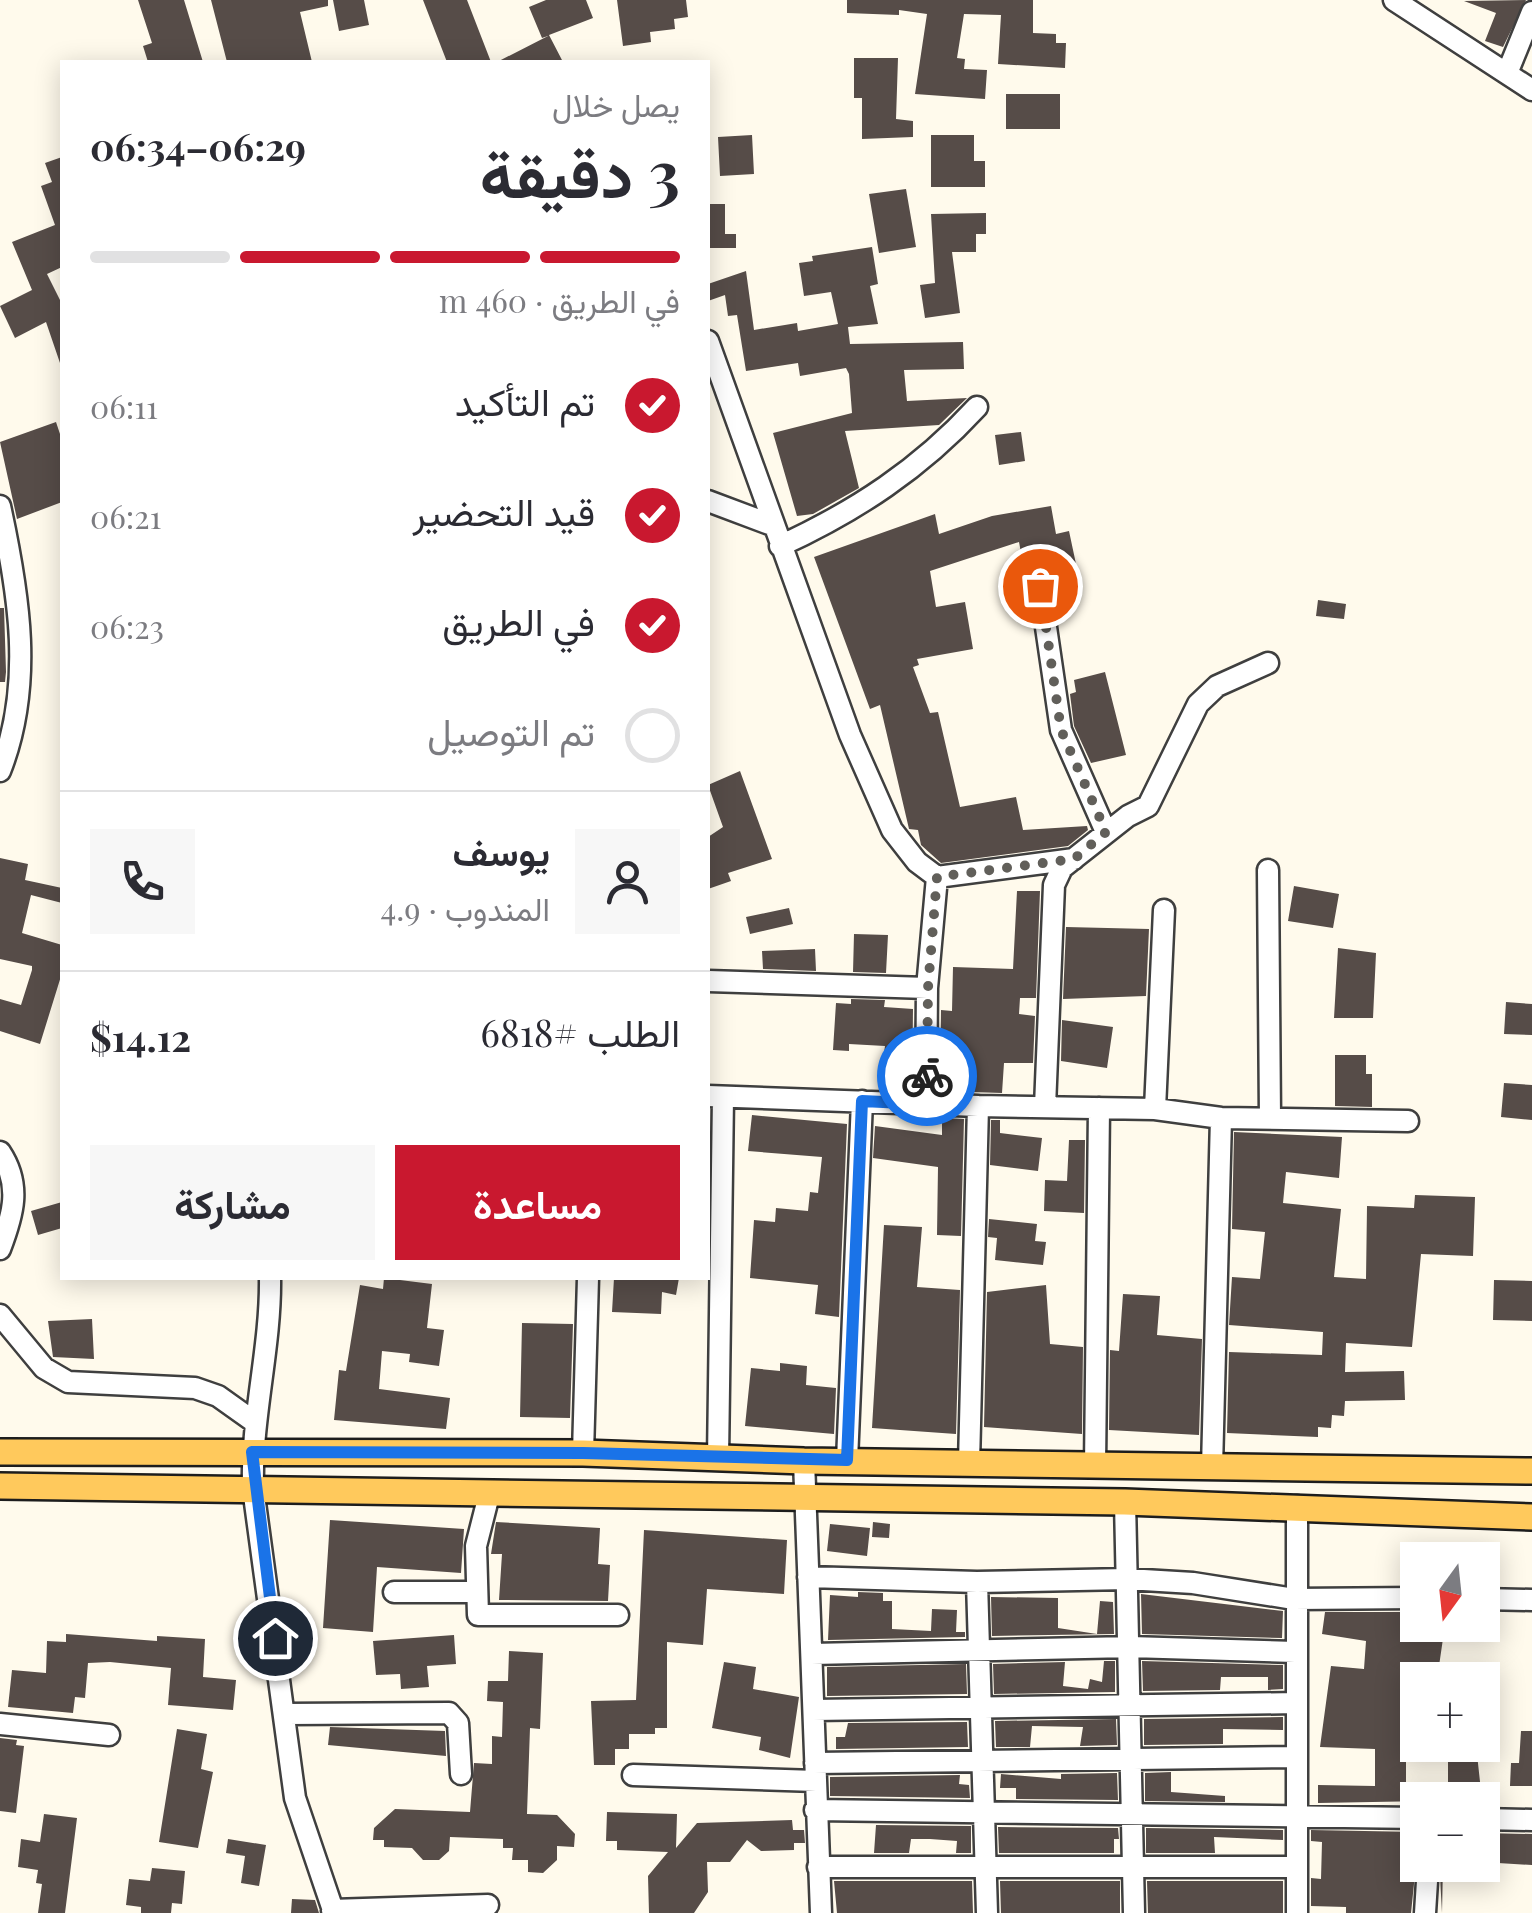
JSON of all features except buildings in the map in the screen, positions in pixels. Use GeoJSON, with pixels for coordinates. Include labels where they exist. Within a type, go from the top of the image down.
{"type":"FeatureCollection","features":[{"type":"Feature","properties":{"kind":"main road"},"geometry":{"type":"LineString","coordinates":[[0,1452],[583,1453],[804,1461],[1532,1471]]}},
{"type":"Feature","properties":{"kind":"main road"},"geometry":{"type":"LineString","coordinates":[[0,1486],[1125,1502],[1532,1517]]}},
{"type":"Feature","properties":{"kind":"street"},"geometry":{"type":"LineString","coordinates":[[1394,0],[1532,90]]}},
{"type":"Feature","properties":{"kind":"street"},"geometry":{"type":"LineString","coordinates":[[1508,72],[1532,12]]}},
{"type":"Feature","properties":{"kind":"street"},"geometry":{"type":"LineString","coordinates":[[710,347],[850,735],[892,830],[917,862],[937,877],[1074,859]]}},
{"type":"Feature","properties":{"kind":"street"},"geometry":{"type":"LineString","coordinates":[[780,546],[873,498],[937,450],[978,407]]}},
{"type":"Feature","properties":{"kind":"street"},"geometry":{"type":"LineString","coordinates":[[710,502],[772,525]]}},
{"type":"Feature","properties":{"kind":"street"},"geometry":{"type":"LineString","coordinates":[[0,506],[14,575],[22,675],[18,710],[0,771]]}},
{"type":"Feature","properties":{"kind":"street"},"geometry":{"type":"LineString","coordinates":[[1040,586],[1061,730],[1106,832]]}},
{"type":"Feature","properties":{"kind":"street"},"geometry":{"type":"LineString","coordinates":[[1045,1107],[1050,900],[1062,868],[1106,832],[1148,806],[1198,704],[1217,686],[1268,663]]}},
{"type":"Feature","properties":{"kind":"street"},"geometry":{"type":"LineString","coordinates":[[1268,870],[1270,1118]]}},
{"type":"Feature","properties":{"kind":"street"},"geometry":{"type":"LineString","coordinates":[[926,1104],[928,988],[937,877]]}},
{"type":"Feature","properties":{"kind":"street"},"geometry":{"type":"LineString","coordinates":[[1155,1109],[1164,910]]}},
{"type":"Feature","properties":{"kind":"street"},"geometry":{"type":"LineString","coordinates":[[710,980],[928,988]]}},
{"type":"Feature","properties":{"kind":"street"},"geometry":{"type":"LineString","coordinates":[[718,1459],[715,1096],[1155,1109],[1222,1118],[1408,1121]]}},
{"type":"Feature","properties":{"kind":"street"},"geometry":{"type":"LineString","coordinates":[[847,1460],[862,1101]]}},
{"type":"Feature","properties":{"kind":"street"},"geometry":{"type":"LineString","coordinates":[[969,1463],[978,1106]]}},
{"type":"Feature","properties":{"kind":"street"},"geometry":{"type":"LineString","coordinates":[[1095,1466],[1099,1108]]}},
{"type":"Feature","properties":{"kind":"street"},"geometry":{"type":"LineString","coordinates":[[1212,1468],[1222,1118]]}},
{"type":"Feature","properties":{"kind":"street"},"geometry":{"type":"LineString","coordinates":[[0,1152],[15,1190],[15,1202],[0,1249]]}},
{"type":"Feature","properties":{"kind":"street"},"geometry":{"type":"LineString","coordinates":[[270,1280],[271,1324],[252,1452],[253,1488],[295,1798],[333,1911],[488,1904]]}},
{"type":"Feature","properties":{"kind":"street"},"geometry":{"type":"LineString","coordinates":[[583,1453],[588,1280]]}},
{"type":"Feature","properties":{"kind":"street"},"geometry":{"type":"LineString","coordinates":[[0,1314],[44,1368],[68,1382],[195,1388],[218,1396],[256,1423]]}},
{"type":"Feature","properties":{"kind":"street"},"geometry":{"type":"LineString","coordinates":[[804,1461],[821,1913]]}},
{"type":"Feature","properties":{"kind":"street"},"geometry":{"type":"LineString","coordinates":[[490,1491],[476,1546],[476,1612],[481,1618],[618,1615]]}},
{"type":"Feature","properties":{"kind":"street"},"geometry":{"type":"LineString","coordinates":[[1125,1502],[1134,1913]]}},
{"type":"Feature","properties":{"kind":"street"},"geometry":{"type":"LineString","coordinates":[[1297,1506],[1297,1913]]}},
{"type":"Feature","properties":{"kind":"street"},"geometry":{"type":"LineString","coordinates":[[808,1578],[1128,1580],[1193,1583],[1294,1600],[1400,1598]]}},
{"type":"Feature","properties":{"kind":"street"},"geometry":{"type":"LineString","coordinates":[[978,1582],[988,1864],[986,1913]]}},
{"type":"Feature","properties":{"kind":"street"},"geometry":{"type":"LineString","coordinates":[[394,1592],[476,1592]]}},
{"type":"Feature","properties":{"kind":"street"},"geometry":{"type":"LineString","coordinates":[[1500,1599],[1532,1600]]}},
{"type":"Feature","properties":{"kind":"street"},"geometry":{"type":"LineString","coordinates":[[812,1654],[1130,1647],[1295,1652]]}},
{"type":"Feature","properties":{"kind":"street"},"geometry":{"type":"LineString","coordinates":[[814,1710],[982,1704],[1296,1702]]}},
{"type":"Feature","properties":{"kind":"street"},"geometry":{"type":"LineString","coordinates":[[286,1714],[449,1713],[458,1723],[461,1774]]}},
{"type":"Feature","properties":{"kind":"street"},"geometry":{"type":"LineString","coordinates":[[0,1724],[109,1735]]}},
{"type":"Feature","properties":{"kind":"street"},"geometry":{"type":"LineString","coordinates":[[633,1775],[816,1772],[982,1759],[1296,1757]]}},
{"type":"Feature","properties":{"kind":"street"},"geometry":{"type":"LineString","coordinates":[[815,1810],[1400,1818]]}},
{"type":"Feature","properties":{"kind":"street"},"geometry":{"type":"LineString","coordinates":[[1500,1819],[1532,1820]]}},
{"type":"Feature","properties":{"kind":"street"},"geometry":{"type":"LineString","coordinates":[[818,1867],[1297,1867]]}},
{"type":"Feature","properties":{"kind":"street"},"geometry":{"type":"LineString","coordinates":[[1425,1913],[1427,1882]]}},
{"type":"Feature","properties":{"kind":"way so far"},"geometry":{"type":"LineString","coordinates":[[927,1076],[928,988],[937,877],[1074,859],[1106,832],[1061,730],[1040,586]]}},
{"type":"Feature","properties":{"kind":"route"},"geometry":{"type":"LineString","coordinates":[[275,1638],[253,1488],[252,1452],[583,1453],[847,1460],[862,1101],[926,1104],[927,1076]]}}]}
